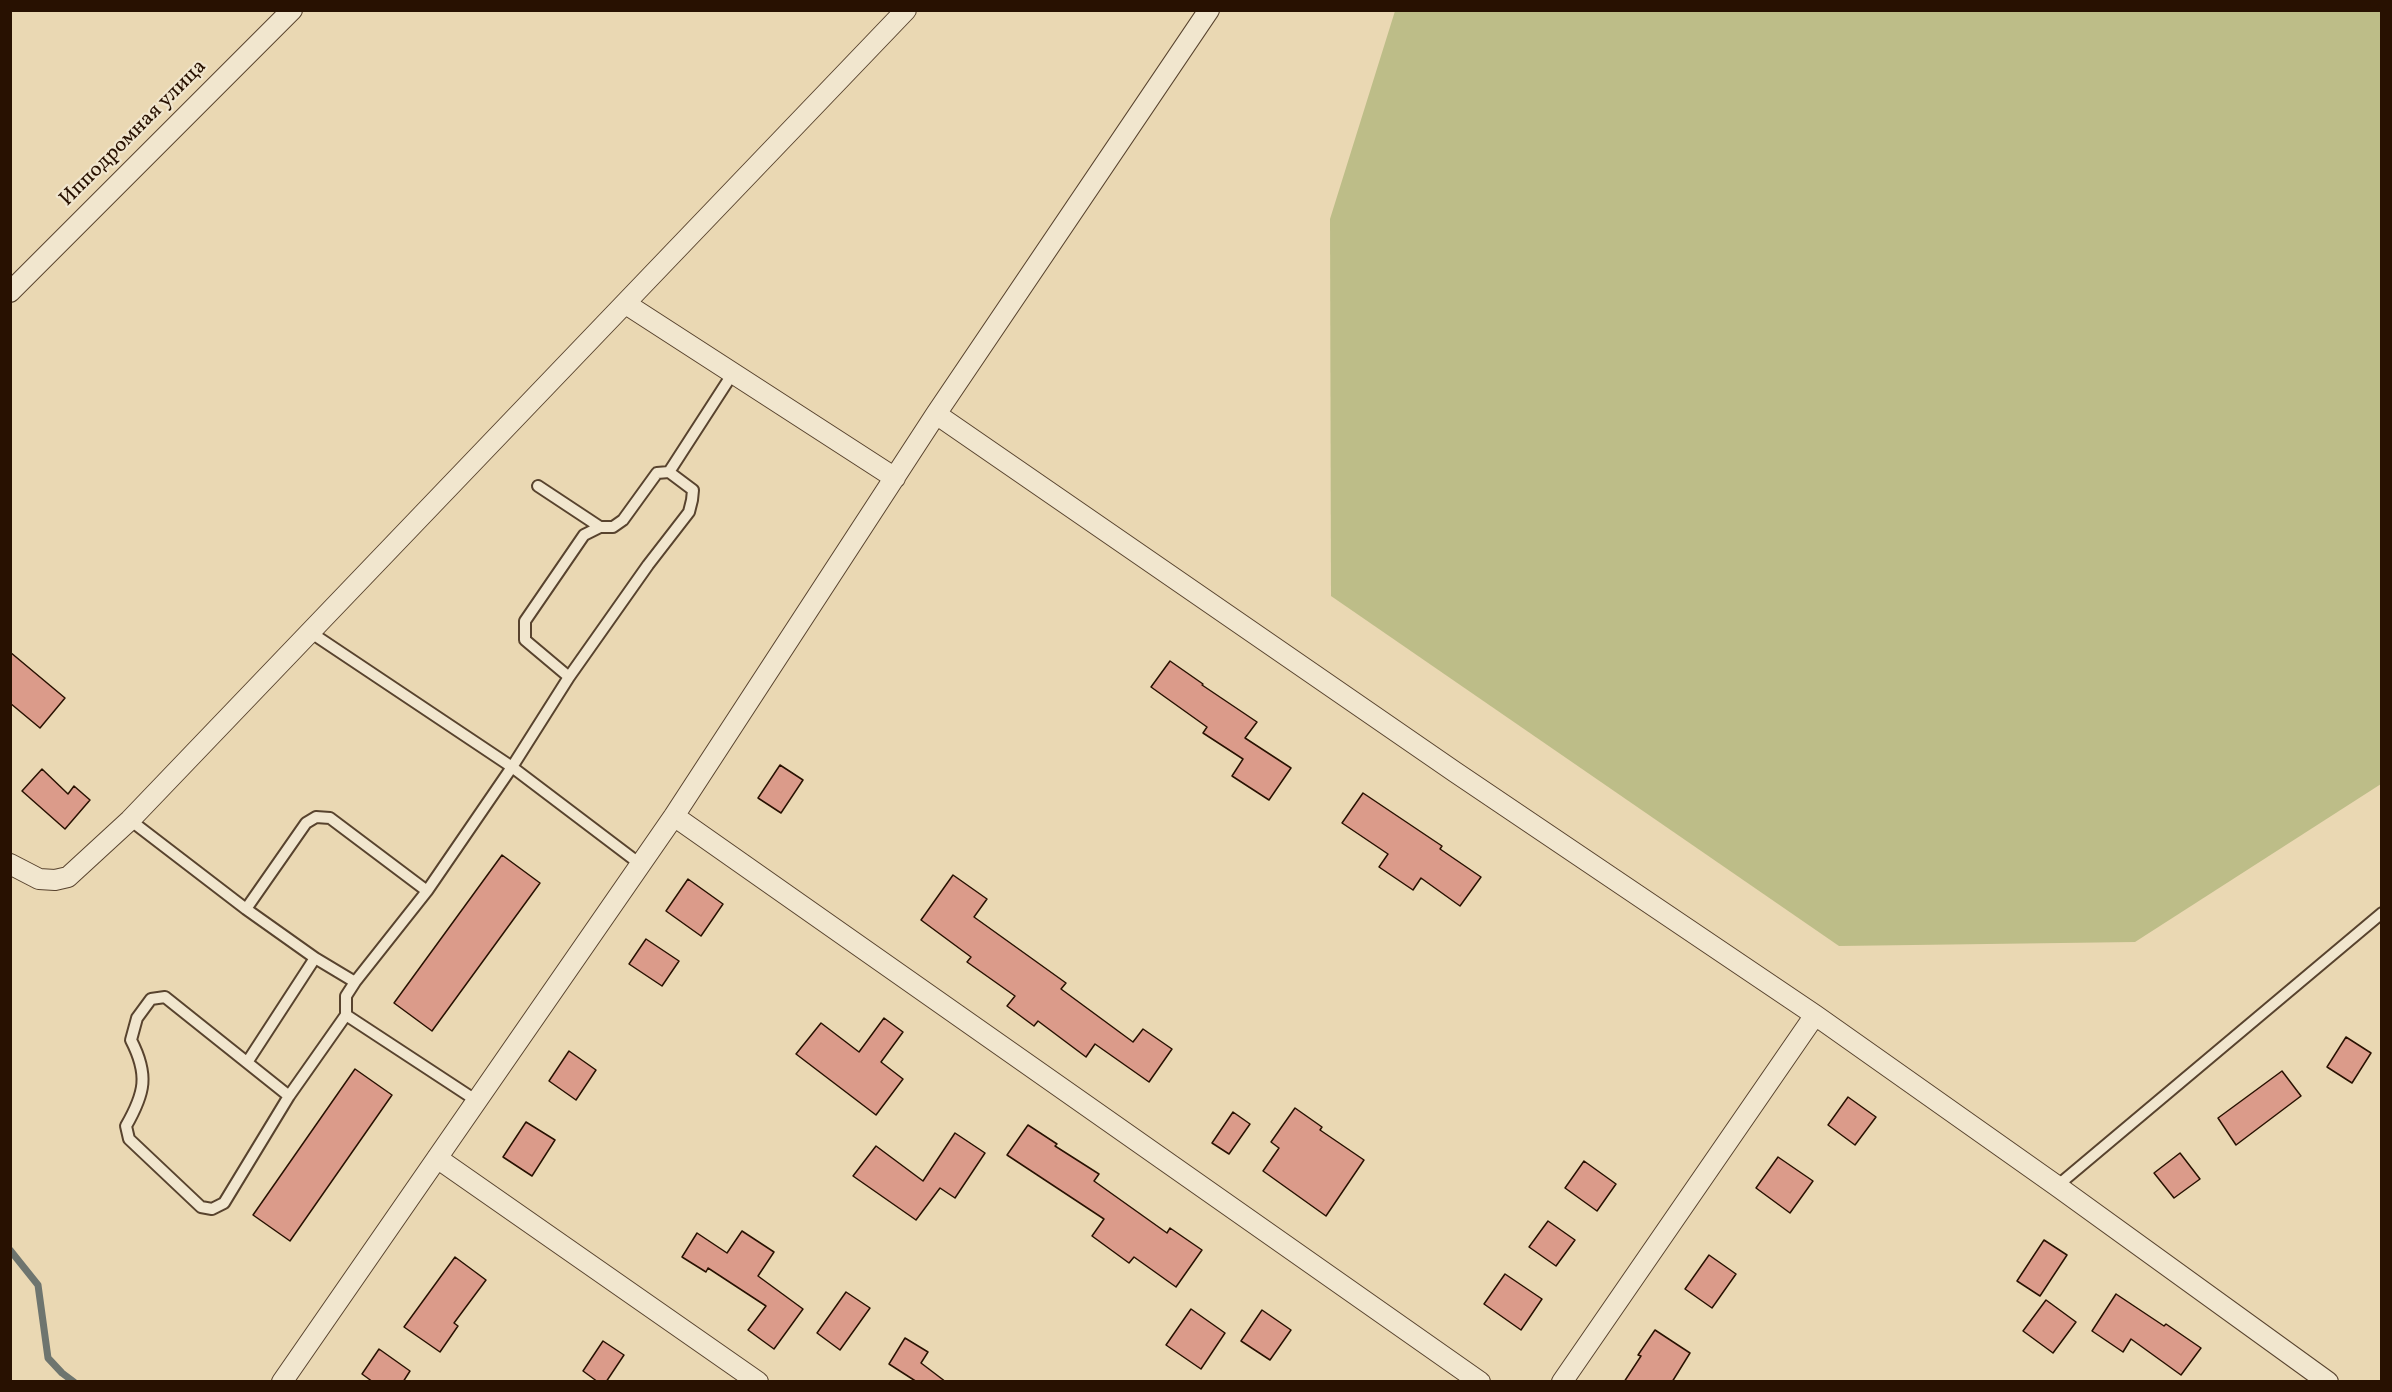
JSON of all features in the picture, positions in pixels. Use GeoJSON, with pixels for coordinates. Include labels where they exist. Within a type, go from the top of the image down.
{"type":"FeatureCollection","features":[{"type":"Feature","properties":{"kind":"street","name":"Ипподромная улица"},"geometry":{"type":"LineString","coordinates":[[10,292],[292,10]]}},
{"type":"Feature","properties":{"kind":"street"},"geometry":{"type":"LineString","coordinates":[[10,864],[39,879],[55,880],[68,877],[130,820],[906,10]]}},
{"type":"Feature","properties":{"kind":"street"},"geometry":{"type":"LineString","coordinates":[[282,1382],[674,816],[936,414],[1209,10]]}},
{"type":"Feature","properties":{"kind":"street"},"geometry":{"type":"LineString","coordinates":[[626,304],[895,478]]}},
{"type":"Feature","properties":{"kind":"street"},"geometry":{"type":"LineString","coordinates":[[936,414],[1455,772],[1815,1016],[2057,1186],[2328,1382]]}},
{"type":"Feature","properties":{"kind":"street"},"geometry":{"type":"LineString","coordinates":[[674,816],[1480,1382]]}},
{"type":"Feature","properties":{"kind":"street"},"geometry":{"type":"LineString","coordinates":[[1562,1382],[1815,1016]]}},
{"type":"Feature","properties":{"kind":"street"},"geometry":{"type":"LineString","coordinates":[[437,1158],[758,1382]]}},
{"type":"Feature","properties":{"kind":"lane"},"geometry":{"type":"LineString","coordinates":[[669,472],[733,373]]}},
{"type":"Feature","properties":{"kind":"lane"},"geometry":{"type":"LineString","coordinates":[[290,1096],[165,997],[151,999],[137,1018],[131,1040],[141,1058],[144,1082],[139,1105],[126,1126],[129,1139],[201,1207],[212,1209],[224,1203],[290,1096],[346,1015],[346,996],[355,982],[427,891],[512,767],[569,677],[648,565],[689,512],[693,490],[669,472],[657,473],[623,520],[614,527],[600,527],[584,535],[525,621],[525,639],[569,677]]}},
{"type":"Feature","properties":{"kind":"lane"},"geometry":{"type":"LineString","coordinates":[[538,486],[600,527]]}},
{"type":"Feature","properties":{"kind":"lane"},"geometry":{"type":"LineString","coordinates":[[310,632],[512,767],[640,864]]}},
{"type":"Feature","properties":{"kind":"lane"},"geometry":{"type":"LineString","coordinates":[[246,909],[306,823],[316,817],[330,818],[427,891]]}},
{"type":"Feature","properties":{"kind":"lane"},"geometry":{"type":"LineString","coordinates":[[130,820],[246,909],[315,958],[355,982]]}},
{"type":"Feature","properties":{"kind":"lane"},"geometry":{"type":"LineString","coordinates":[[2057,1186],[2382,913]]}},
{"type":"Feature","properties":{"kind":"lane"},"geometry":{"type":"LineString","coordinates":[[248,1061],[315,958]]}},
{"type":"Feature","properties":{"kind":"lane"},"geometry":{"type":"LineString","coordinates":[[346,1015],[477,1101]]}},
{"type":"Feature","properties":{"kind":"green space"},"geometry":{"type":"Polygon","coordinates":[[[1395,11],[2381,11],[2381,784],[2135,942],[1839,946],[1331,596],[1330,219],[1395,11]]]}},
{"type":"Feature","properties":{"kind":"building"},"geometry":{"type":"Polygon","coordinates":[[[10,652],[65,698],[40,728],[10,703],[10,652]]]}},
{"type":"Feature","properties":{"kind":"building"},"geometry":{"type":"Polygon","coordinates":[[[1170,661],[1257,722],[1245,738],[1291,768],[1269,800],[1232,776],[1243,759],[1203,733],[1207,727],[1151,687],[1170,661]]]}},
{"type":"Feature","properties":{"kind":"building"},"geometry":{"type":"Polygon","coordinates":[[[780,765],[803,780],[781,813],[758,798],[780,765]]]}},
{"type":"Feature","properties":{"kind":"building"},"geometry":{"type":"Polygon","coordinates":[[[42,769],[68,794],[74,786],[90,800],[65,829],[22,791],[42,769]]]}},
{"type":"Feature","properties":{"kind":"building"},"geometry":{"type":"Polygon","coordinates":[[[1363,793],[1442,846],[1440,849],[1481,877],[1460,906],[1421,878],[1413,890],[1379,867],[1388,854],[1342,823],[1363,793]]]}},
{"type":"Feature","properties":{"kind":"building"},"geometry":{"type":"Polygon","coordinates":[[[502,855],[540,883],[432,1031],[394,1003],[502,855]]]}},
{"type":"Feature","properties":{"kind":"building"},"geometry":{"type":"Polygon","coordinates":[[[953,875],[987,899],[974,917],[1066,983],[1061,989],[1133,1042],[1143,1029],[1172,1049],[1149,1082],[1095,1044],[1086,1057],[1038,1021],[1034,1026],[1007,1006],[1015,996],[967,962],[971,957],[921,920],[953,875]]]}},
{"type":"Feature","properties":{"kind":"building"},"geometry":{"type":"Polygon","coordinates":[[[688,879],[723,904],[701,936],[666,911],[688,879]]]}},
{"type":"Feature","properties":{"kind":"building"},"geometry":{"type":"Polygon","coordinates":[[[646,939],[679,961],[662,986],[629,964],[646,939]]]}},
{"type":"Feature","properties":{"kind":"building"},"geometry":{"type":"Polygon","coordinates":[[[884,1018],[903,1032],[881,1062],[903,1079],[876,1115],[796,1054],[821,1023],[859,1052],[884,1018]]]}},
{"type":"Feature","properties":{"kind":"building"},"geometry":{"type":"Polygon","coordinates":[[[2346,1037],[2371,1053],[2352,1083],[2327,1067],[2346,1037]]]}},
{"type":"Feature","properties":{"kind":"building"},"geometry":{"type":"Polygon","coordinates":[[[569,1051],[596,1070],[576,1100],[549,1081],[569,1051]]]}},
{"type":"Feature","properties":{"kind":"building"},"geometry":{"type":"Polygon","coordinates":[[[355,1069],[392,1095],[290,1241],[253,1215],[355,1069]]]}},
{"type":"Feature","properties":{"kind":"building"},"geometry":{"type":"Polygon","coordinates":[[[2282,1071],[2301,1096],[2236,1145],[2218,1118],[2282,1071]]]}},
{"type":"Feature","properties":{"kind":"building"},"geometry":{"type":"Polygon","coordinates":[[[1848,1097],[1876,1117],[1855,1145],[1828,1125],[1848,1097]]]}},
{"type":"Feature","properties":{"kind":"building"},"geometry":{"type":"Polygon","coordinates":[[[1295,1108],[1322,1127],[1320,1130],[1364,1160],[1326,1216],[1263,1171],[1279,1148],[1271,1142],[1295,1108]]]}},
{"type":"Feature","properties":{"kind":"building"},"geometry":{"type":"Polygon","coordinates":[[[1233,1112],[1250,1124],[1229,1154],[1212,1143],[1233,1112]]]}},
{"type":"Feature","properties":{"kind":"building"},"geometry":{"type":"Polygon","coordinates":[[[526,1122],[555,1140],[532,1176],[503,1157],[526,1122]]]}},
{"type":"Feature","properties":{"kind":"building"},"geometry":{"type":"Polygon","coordinates":[[[1028,1125],[1057,1144],[1055,1146],[1099,1174],[1094,1181],[1167,1233],[1170,1228],[1202,1250],[1176,1287],[1134,1257],[1129,1263],[1092,1236],[1104,1219],[1007,1155],[1028,1125]]]}},
{"type":"Feature","properties":{"kind":"building"},"geometry":{"type":"Polygon","coordinates":[[[955,1133],[985,1153],[955,1198],[940,1188],[916,1220],[853,1176],[876,1146],[923,1181],[955,1133]]]}},
{"type":"Feature","properties":{"kind":"building"},"geometry":{"type":"Polygon","coordinates":[[[2180,1153],[2200,1179],[2174,1198],[2154,1173],[2180,1153]]]}},
{"type":"Feature","properties":{"kind":"building"},"geometry":{"type":"Polygon","coordinates":[[[1778,1157],[1813,1181],[1790,1213],[1756,1188],[1778,1157]]]}},
{"type":"Feature","properties":{"kind":"building"},"geometry":{"type":"Polygon","coordinates":[[[1584,1161],[1616,1184],[1597,1211],[1565,1188],[1584,1161]]]}},
{"type":"Feature","properties":{"kind":"building"},"geometry":{"type":"Polygon","coordinates":[[[1548,1221],[1575,1240],[1556,1266],[1529,1247],[1548,1221]]]}},
{"type":"Feature","properties":{"kind":"building"},"geometry":{"type":"Polygon","coordinates":[[[742,1231],[774,1252],[758,1276],[803,1309],[774,1349],[748,1330],[766,1306],[708,1268],[706,1272],[682,1257],[697,1233],[727,1253],[742,1231]]]}},
{"type":"Feature","properties":{"kind":"building"},"geometry":{"type":"Polygon","coordinates":[[[2044,1240],[2067,1255],[2040,1296],[2017,1281],[2044,1240]]]}},
{"type":"Feature","properties":{"kind":"building"},"geometry":{"type":"Polygon","coordinates":[[[1709,1255],[1736,1274],[1712,1308],[1685,1289],[1709,1255]]]}},
{"type":"Feature","properties":{"kind":"building"},"geometry":{"type":"Polygon","coordinates":[[[455,1257],[486,1280],[454,1323],[458,1326],[440,1352],[404,1327],[455,1257]]]}},
{"type":"Feature","properties":{"kind":"building"},"geometry":{"type":"Polygon","coordinates":[[[1505,1274],[1542,1299],[1521,1330],[1484,1304],[1505,1274]]]}},
{"type":"Feature","properties":{"kind":"building"},"geometry":{"type":"Polygon","coordinates":[[[846,1292],[870,1308],[840,1350],[817,1333],[846,1292]]]}},
{"type":"Feature","properties":{"kind":"building"},"geometry":{"type":"Polygon","coordinates":[[[2116,1294],[2201,1348],[2181,1375],[2131,1339],[2123,1352],[2092,1331],[2116,1294]]]}},
{"type":"Feature","properties":{"kind":"building"},"geometry":{"type":"Polygon","coordinates":[[[2046,1300],[2076,1322],[2053,1353],[2023,1331],[2046,1300]]]}},
{"type":"Feature","properties":{"kind":"building"},"geometry":{"type":"Polygon","coordinates":[[[1191,1309],[1225,1333],[1201,1369],[1166,1345],[1191,1309]]]}},
{"type":"Feature","properties":{"kind":"building"},"geometry":{"type":"Polygon","coordinates":[[[1262,1310],[1291,1330],[1270,1360],[1241,1341],[1262,1310]]]}},
{"type":"Feature","properties":{"kind":"building"},"geometry":{"type":"Polygon","coordinates":[[[1655,1330],[1690,1353],[1672,1382],[1624,1382],[1641,1356],[1638,1355],[1655,1330]]]}},
{"type":"Feature","properties":{"kind":"building"},"geometry":{"type":"Polygon","coordinates":[[[905,1338],[928,1352],[921,1363],[946,1382],[917,1382],[889,1364],[905,1338]]]}},
{"type":"Feature","properties":{"kind":"building"},"geometry":{"type":"Polygon","coordinates":[[[603,1341],[624,1355],[606,1382],[598,1382],[583,1371],[603,1341]]]}},
{"type":"Feature","properties":{"kind":"building"},"geometry":{"type":"Polygon","coordinates":[[[379,1349],[410,1371],[403,1382],[373,1382],[362,1374],[379,1349]]]}},
{"type":"Feature","properties":{"kind":"waterway"},"geometry":{"type":"LineString","coordinates":[[10,1250],[38,1285],[48,1358],[74,1382]]}}]}
